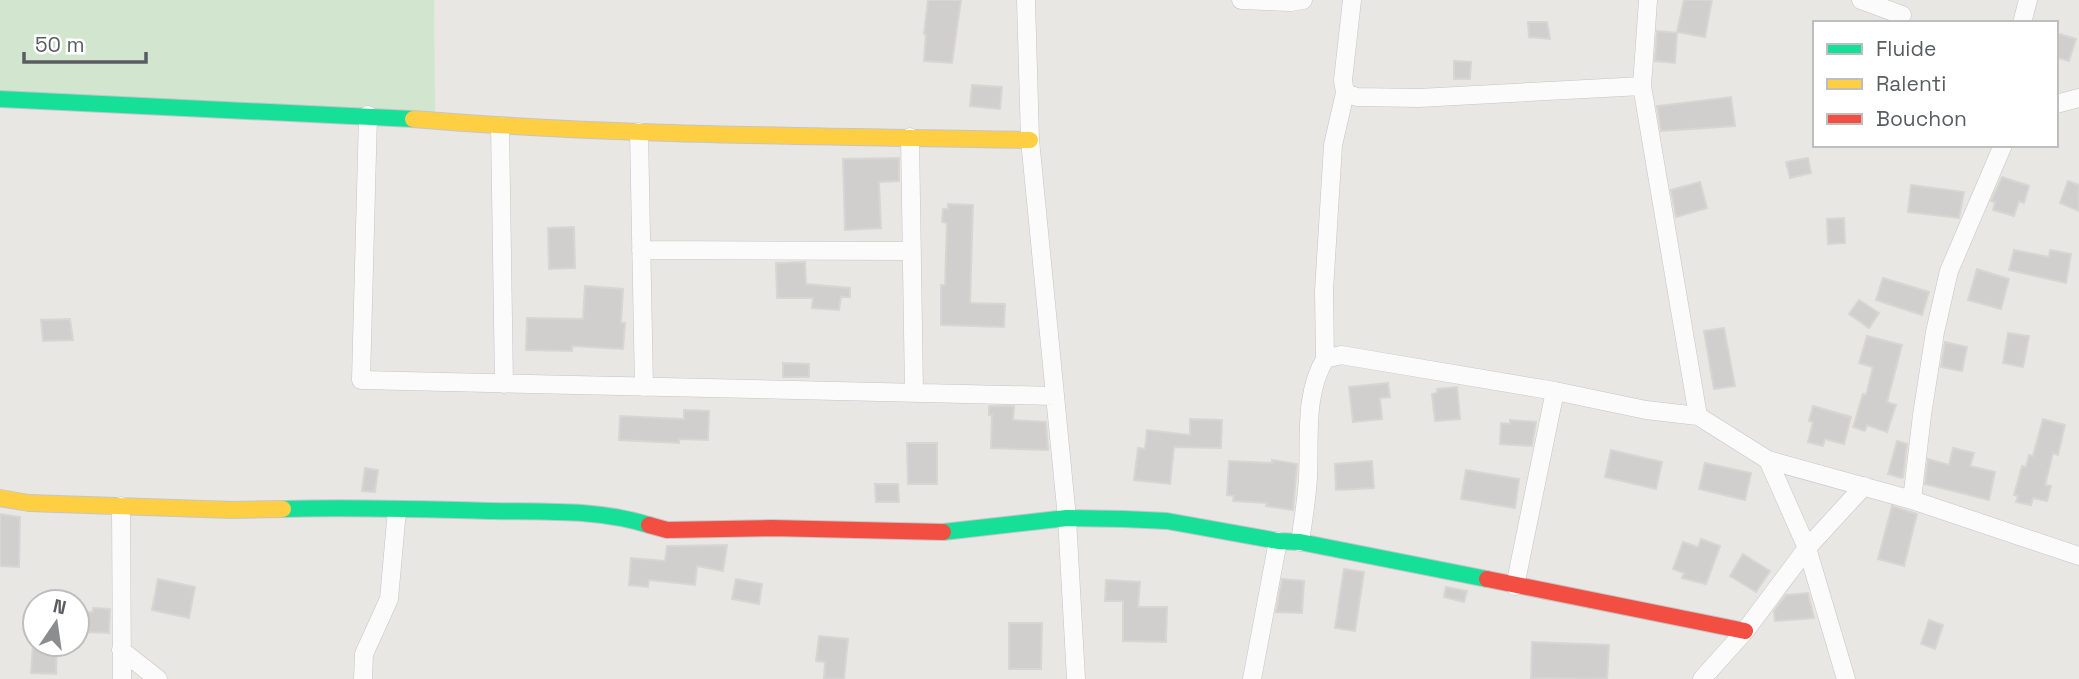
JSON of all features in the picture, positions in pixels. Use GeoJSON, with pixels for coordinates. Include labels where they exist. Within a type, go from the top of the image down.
{"type":"FeatureCollection","features":[{"type":"Feature","properties":{"kind":"street"},"geometry":{"type":"LineString","coordinates":[[1026,0],[1030,140],[1067,518],[1076,679]]}},
{"type":"Feature","properties":{"kind":"street"},"geometry":{"type":"LineString","coordinates":[[1241,0],[1303,0]]}},
{"type":"Feature","properties":{"kind":"street"},"geometry":{"type":"LineString","coordinates":[[1300,542],[1308,480],[1310,396],[1325,359],[1324,291],[1334,145],[1345,93],[1343,80],[1352,0]]}},
{"type":"Feature","properties":{"kind":"street"},"geometry":{"type":"LineString","coordinates":[[1648,0],[1642,86],[1698,416]]}},
{"type":"Feature","properties":{"kind":"street"},"geometry":{"type":"LineString","coordinates":[[1861,0],[1903,13]]}},
{"type":"Feature","properties":{"kind":"street"},"geometry":{"type":"LineString","coordinates":[[2023,21],[2028,0]]}},
{"type":"Feature","properties":{"kind":"street"},"geometry":{"type":"LineString","coordinates":[[1345,93],[1357,97],[1391,99],[1642,86]]}},
{"type":"Feature","properties":{"kind":"street"},"geometry":{"type":"LineString","coordinates":[[2058,103],[2079,97]]}},
{"type":"Feature","properties":{"kind":"street"},"geometry":{"type":"LineString","coordinates":[[0,99],[368,115],[500,126],[639,132],[1030,140]]}},
{"type":"Feature","properties":{"kind":"street"},"geometry":{"type":"LineString","coordinates":[[368,115],[362,380],[1055,396]]}},
{"type":"Feature","properties":{"kind":"street"},"geometry":{"type":"LineString","coordinates":[[500,126],[504,384]]}},
{"type":"Feature","properties":{"kind":"street"},"geometry":{"type":"LineString","coordinates":[[639,132],[644,387]]}},
{"type":"Feature","properties":{"kind":"street"},"geometry":{"type":"LineString","coordinates":[[910,137],[914,393]]}},
{"type":"Feature","properties":{"kind":"street"},"geometry":{"type":"LineString","coordinates":[[1912,500],[1928,373],[1949,271],[2002,147]]}},
{"type":"Feature","properties":{"kind":"street"},"geometry":{"type":"LineString","coordinates":[[641,250],[912,251]]}},
{"type":"Feature","properties":{"kind":"street"},"geometry":{"type":"LineString","coordinates":[[1325,359],[1341,355],[1555,391],[1646,410],[1698,416],[1768,460],[1912,500],[2079,556]]}},
{"type":"Feature","properties":{"kind":"street"},"geometry":{"type":"LineString","coordinates":[[1515,586],[1555,391]]}},
{"type":"Feature","properties":{"kind":"street"},"geometry":{"type":"LineString","coordinates":[[1768,460],[1807,548],[1846,679]]}},
{"type":"Feature","properties":{"kind":"street"},"geometry":{"type":"LineString","coordinates":[[1702,679],[1745,631],[1807,548],[1864,486]]}},
{"type":"Feature","properties":{"kind":"street"},"geometry":{"type":"LineString","coordinates":[[0,498],[29,503],[233,510],[335,507],[621,516],[667,530],[771,528],[946,532],[1067,518],[1167,522],[1278,541],[1300,542],[1745,631]]}},
{"type":"Feature","properties":{"kind":"street"},"geometry":{"type":"LineString","coordinates":[[121,506],[122,679]]}},
{"type":"Feature","properties":{"kind":"street"},"geometry":{"type":"LineString","coordinates":[[363,679],[364,654],[389,599],[397,510]]}},
{"type":"Feature","properties":{"kind":"street"},"geometry":{"type":"LineString","coordinates":[[1252,679],[1278,541]]}},
{"type":"Feature","properties":{"kind":"street"},"geometry":{"type":"LineString","coordinates":[[121,650],[158,679]]}},
{"type":"Feature","properties":{"kind":"green space"},"geometry":{"type":"Polygon","coordinates":[[[0,0],[434,0],[435,112],[0,92],[0,0]]]}},
{"type":"Feature","properties":{"kind":"building"},"geometry":{"type":"Polygon","coordinates":[[[928,0],[961,0],[952,63],[924,61],[928,0]]]}},
{"type":"Feature","properties":{"kind":"building"},"geometry":{"type":"Polygon","coordinates":[[[1684,0],[1712,0],[1705,37],[1677,32],[1684,0]]]}},
{"type":"Feature","properties":{"kind":"building"},"geometry":{"type":"Polygon","coordinates":[[[1528,22],[1547,22],[1550,39],[1529,37],[1528,22]]]}},
{"type":"Feature","properties":{"kind":"building"},"geometry":{"type":"Polygon","coordinates":[[[1657,31],[1677,33],[1675,63],[1655,61],[1657,31]]]}},
{"type":"Feature","properties":{"kind":"building"},"geometry":{"type":"Polygon","coordinates":[[[2058,34],[2076,39],[2069,61],[2058,58],[2058,34]]]}},
{"type":"Feature","properties":{"kind":"building"},"geometry":{"type":"Polygon","coordinates":[[[1454,61],[1471,62],[1470,79],[1454,79],[1454,61]]]}},
{"type":"Feature","properties":{"kind":"building"},"geometry":{"type":"Polygon","coordinates":[[[972,85],[1002,87],[1000,109],[970,106],[972,85]]]}},
{"type":"Feature","properties":{"kind":"building"},"geometry":{"type":"Polygon","coordinates":[[[1731,97],[1735,126],[1661,131],[1657,106],[1731,97]]]}},
{"type":"Feature","properties":{"kind":"building"},"geometry":{"type":"Polygon","coordinates":[[[899,158],[899,181],[879,182],[881,228],[845,230],[843,159],[899,158]]]}},
{"type":"Feature","properties":{"kind":"building"},"geometry":{"type":"Polygon","coordinates":[[[1808,158],[1811,173],[1790,178],[1786,162],[1808,158]]]}},
{"type":"Feature","properties":{"kind":"building"},"geometry":{"type":"Polygon","coordinates":[[[2002,177],[2029,186],[2024,203],[2019,201],[2014,216],[1993,210],[1995,202],[1991,201],[2002,177]]]}},
{"type":"Feature","properties":{"kind":"building"},"geometry":{"type":"Polygon","coordinates":[[[2068,181],[2079,185],[2079,211],[2060,203],[2068,181]]]}},
{"type":"Feature","properties":{"kind":"building"},"geometry":{"type":"Polygon","coordinates":[[[1700,182],[1707,208],[1676,217],[1671,190],[1700,182]]]}},
{"type":"Feature","properties":{"kind":"building"},"geometry":{"type":"Polygon","coordinates":[[[1911,185],[1964,192],[1959,218],[1908,212],[1911,185]]]}},
{"type":"Feature","properties":{"kind":"building"},"geometry":{"type":"Polygon","coordinates":[[[948,204],[973,205],[970,303],[1005,304],[1004,327],[941,325],[941,285],[945,285],[947,223],[942,222],[943,209],[948,209],[948,204]]]}},
{"type":"Feature","properties":{"kind":"building"},"geometry":{"type":"Polygon","coordinates":[[[1844,218],[1845,243],[1828,244],[1827,219],[1844,218]]]}},
{"type":"Feature","properties":{"kind":"building"},"geometry":{"type":"Polygon","coordinates":[[[574,227],[575,268],[549,269],[548,228],[574,227]]]}},
{"type":"Feature","properties":{"kind":"building"},"geometry":{"type":"Polygon","coordinates":[[[2014,250],[2049,257],[2050,250],[2071,254],[2066,283],[2009,270],[2014,250]]]}},
{"type":"Feature","properties":{"kind":"building"},"geometry":{"type":"Polygon","coordinates":[[[805,262],[806,284],[850,288],[850,297],[841,297],[839,310],[812,308],[813,298],[777,298],[776,263],[805,262]]]}},
{"type":"Feature","properties":{"kind":"building"},"geometry":{"type":"Polygon","coordinates":[[[1977,269],[2009,279],[2001,309],[1968,300],[1977,269]]]}},
{"type":"Feature","properties":{"kind":"building"},"geometry":{"type":"Polygon","coordinates":[[[1883,278],[1929,292],[1922,315],[1876,300],[1883,278]]]}},
{"type":"Feature","properties":{"kind":"building"},"geometry":{"type":"Polygon","coordinates":[[[585,286],[623,289],[623,349],[572,346],[572,351],[526,350],[527,318],[583,319],[585,286]]]}},
{"type":"Feature","properties":{"kind":"building"},"geometry":{"type":"Polygon","coordinates":[[[1859,300],[1879,313],[1869,328],[1849,314],[1859,300]]]}},
{"type":"Feature","properties":{"kind":"building"},"geometry":{"type":"Polygon","coordinates":[[[70,319],[73,340],[43,341],[41,320],[70,319]]]}},
{"type":"Feature","properties":{"kind":"building"},"geometry":{"type":"Polygon","coordinates":[[[1724,328],[1735,386],[1714,389],[1704,331],[1724,328]]]}},
{"type":"Feature","properties":{"kind":"building"},"geometry":{"type":"Polygon","coordinates":[[[2008,333],[2029,336],[2023,367],[2003,363],[2008,333]]]}},
{"type":"Feature","properties":{"kind":"building"},"geometry":{"type":"Polygon","coordinates":[[[1867,336],[1902,345],[1887,402],[1896,405],[1887,432],[1867,425],[1865,431],[1853,427],[1863,394],[1866,395],[1873,367],[1859,363],[1867,336]]]}},
{"type":"Feature","properties":{"kind":"building"},"geometry":{"type":"Polygon","coordinates":[[[1945,342],[1967,347],[1962,371],[1941,367],[1945,342]]]}},
{"type":"Feature","properties":{"kind":"building"},"geometry":{"type":"Polygon","coordinates":[[[783,363],[809,364],[809,377],[783,377],[783,363]]]}},
{"type":"Feature","properties":{"kind":"building"},"geometry":{"type":"Polygon","coordinates":[[[1388,383],[1390,397],[1380,398],[1382,419],[1353,422],[1349,387],[1388,383]]]}},
{"type":"Feature","properties":{"kind":"building"},"geometry":{"type":"Polygon","coordinates":[[[1457,387],[1460,419],[1435,421],[1432,394],[1437,393],[1437,389],[1457,387]]]}},
{"type":"Feature","properties":{"kind":"building"},"geometry":{"type":"Polygon","coordinates":[[[989,406],[1014,406],[1013,420],[1046,422],[1048,450],[991,448],[992,415],[989,415],[989,406]]]}},
{"type":"Feature","properties":{"kind":"building"},"geometry":{"type":"Polygon","coordinates":[[[1813,406],[1851,417],[1844,444],[1825,439],[1823,446],[1808,442],[1813,422],[1809,421],[1813,406]]]}},
{"type":"Feature","properties":{"kind":"building"},"geometry":{"type":"Polygon","coordinates":[[[684,410],[709,411],[708,440],[679,439],[679,443],[619,440],[620,416],[684,419],[684,410]]]}},
{"type":"Feature","properties":{"kind":"building"},"geometry":{"type":"Polygon","coordinates":[[[1190,419],[1222,420],[1221,448],[1174,447],[1170,484],[1134,480],[1138,448],[1145,449],[1147,430],[1190,435],[1190,419]]]}},
{"type":"Feature","properties":{"kind":"building"},"geometry":{"type":"Polygon","coordinates":[[[2043,419],[2065,425],[2058,455],[2053,453],[2045,485],[2051,486],[2047,501],[2033,498],[2031,505],[2016,502],[2018,496],[2014,495],[2022,466],[2026,467],[2029,455],[2033,456],[2043,419]]]}},
{"type":"Feature","properties":{"kind":"building"},"geometry":{"type":"Polygon","coordinates":[[[1510,420],[1536,422],[1532,446],[1500,444],[1501,423],[1510,424],[1510,420]]]}},
{"type":"Feature","properties":{"kind":"building"},"geometry":{"type":"Polygon","coordinates":[[[1897,441],[1907,444],[1901,478],[1888,474],[1897,441]]]}},
{"type":"Feature","properties":{"kind":"building"},"geometry":{"type":"Polygon","coordinates":[[[907,443],[937,443],[937,484],[908,484],[907,443]]]}},
{"type":"Feature","properties":{"kind":"building"},"geometry":{"type":"Polygon","coordinates":[[[1953,448],[1974,453],[1970,466],[1995,472],[1989,500],[1925,484],[1928,459],[1949,465],[1953,448]]]}},
{"type":"Feature","properties":{"kind":"building"},"geometry":{"type":"Polygon","coordinates":[[[1611,450],[1662,462],[1656,489],[1605,477],[1611,450]]]}},
{"type":"Feature","properties":{"kind":"building"},"geometry":{"type":"Polygon","coordinates":[[[1272,460],[1297,464],[1293,510],[1266,506],[1267,503],[1233,501],[1234,496],[1227,495],[1229,461],[1272,463],[1272,460]]]}},
{"type":"Feature","properties":{"kind":"building"},"geometry":{"type":"Polygon","coordinates":[[[1372,461],[1374,488],[1336,490],[1335,464],[1372,461]]]}},
{"type":"Feature","properties":{"kind":"building"},"geometry":{"type":"Polygon","coordinates":[[[1705,463],[1751,473],[1745,500],[1699,489],[1705,463]]]}},
{"type":"Feature","properties":{"kind":"building"},"geometry":{"type":"Polygon","coordinates":[[[365,468],[378,470],[375,492],[362,491],[365,468]]]}},
{"type":"Feature","properties":{"kind":"building"},"geometry":{"type":"Polygon","coordinates":[[[1466,470],[1519,479],[1515,508],[1461,499],[1466,470]]]}},
{"type":"Feature","properties":{"kind":"building"},"geometry":{"type":"Polygon","coordinates":[[[875,484],[898,484],[899,502],[876,502],[875,484]]]}},
{"type":"Feature","properties":{"kind":"building"},"geometry":{"type":"Polygon","coordinates":[[[1892,506],[1917,514],[1904,566],[1878,559],[1892,506]]]}},
{"type":"Feature","properties":{"kind":"building"},"geometry":{"type":"Polygon","coordinates":[[[0,514],[20,517],[19,567],[0,566],[0,514]]]}},
{"type":"Feature","properties":{"kind":"building"},"geometry":{"type":"Polygon","coordinates":[[[1701,539],[1720,546],[1706,584],[1682,578],[1684,573],[1673,569],[1683,542],[1698,547],[1701,539]]]}},
{"type":"Feature","properties":{"kind":"building"},"geometry":{"type":"Polygon","coordinates":[[[727,545],[723,571],[697,566],[695,585],[649,580],[648,587],[629,585],[631,558],[665,561],[667,546],[727,545]]]}},
{"type":"Feature","properties":{"kind":"building"},"geometry":{"type":"Polygon","coordinates":[[[1743,554],[1770,571],[1756,592],[1730,576],[1743,554]]]}},
{"type":"Feature","properties":{"kind":"building"},"geometry":{"type":"Polygon","coordinates":[[[1344,569],[1364,572],[1355,631],[1335,628],[1344,569]]]}},
{"type":"Feature","properties":{"kind":"building"},"geometry":{"type":"Polygon","coordinates":[[[158,579],[195,587],[189,618],[152,610],[158,579]]]}},
{"type":"Feature","properties":{"kind":"building"},"geometry":{"type":"Polygon","coordinates":[[[736,579],[762,584],[759,604],[732,599],[736,579]]]}},
{"type":"Feature","properties":{"kind":"building"},"geometry":{"type":"Polygon","coordinates":[[[1282,579],[1304,581],[1302,613],[1276,612],[1282,579]]]}},
{"type":"Feature","properties":{"kind":"building"},"geometry":{"type":"Polygon","coordinates":[[[1106,580],[1140,582],[1138,607],[1167,607],[1166,642],[1123,641],[1123,601],[1105,601],[1106,580]]]}},
{"type":"Feature","properties":{"kind":"building"},"geometry":{"type":"Polygon","coordinates":[[[1446,587],[1467,591],[1464,602],[1444,597],[1446,587]]]}},
{"type":"Feature","properties":{"kind":"building"},"geometry":{"type":"Polygon","coordinates":[[[1808,593],[1814,618],[1775,621],[1774,611],[1786,595],[1808,593]]]}},
{"type":"Feature","properties":{"kind":"building"},"geometry":{"type":"Polygon","coordinates":[[[93,608],[110,609],[109,633],[91,632],[93,608]]]}},
{"type":"Feature","properties":{"kind":"building"},"geometry":{"type":"Polygon","coordinates":[[[1929,620],[1943,625],[1935,649],[1921,644],[1929,620]]]}},
{"type":"Feature","properties":{"kind":"building"},"geometry":{"type":"Polygon","coordinates":[[[1009,623],[1042,623],[1041,669],[1009,669],[1009,623]]]}},
{"type":"Feature","properties":{"kind":"building"},"geometry":{"type":"Polygon","coordinates":[[[819,636],[848,639],[844,679],[824,679],[825,662],[816,661],[819,636]]]}},
{"type":"Feature","properties":{"kind":"building"},"geometry":{"type":"Polygon","coordinates":[[[1532,642],[1609,645],[1607,679],[1531,678],[1532,642]]]}},
{"type":"Feature","properties":{"kind":"building"},"geometry":{"type":"Polygon","coordinates":[[[32,658],[57,658],[56,674],[31,673],[32,658]]]}},
{"type":"Feature","properties":{"kind":"traffic: fast"},"geometry":{"type":"LineString","coordinates":[[0,99],[413,119]]}},
{"type":"Feature","properties":{"kind":"traffic: fast"},"geometry":{"type":"LineString","coordinates":[[283,509],[571,512],[610,516],[649,525]]}},
{"type":"Feature","properties":{"kind":"traffic: fast"},"geometry":{"type":"LineString","coordinates":[[943,532],[1067,518],[1167,521],[1278,541],[1300,542],[1487,579]]}},
{"type":"Feature","properties":{"kind":"traffic: slow"},"geometry":{"type":"LineString","coordinates":[[413,119],[644,132],[1030,140]]}},
{"type":"Feature","properties":{"kind":"traffic: slow"},"geometry":{"type":"LineString","coordinates":[[0,498],[29,503],[233,510],[283,509]]}},
{"type":"Feature","properties":{"kind":"traffic: jam"},"geometry":{"type":"LineString","coordinates":[[649,525],[667,530],[771,528],[943,532]]}},
{"type":"Feature","properties":{"kind":"traffic: jam"},"geometry":{"type":"LineString","coordinates":[[1487,579],[1745,631]]}}]}
